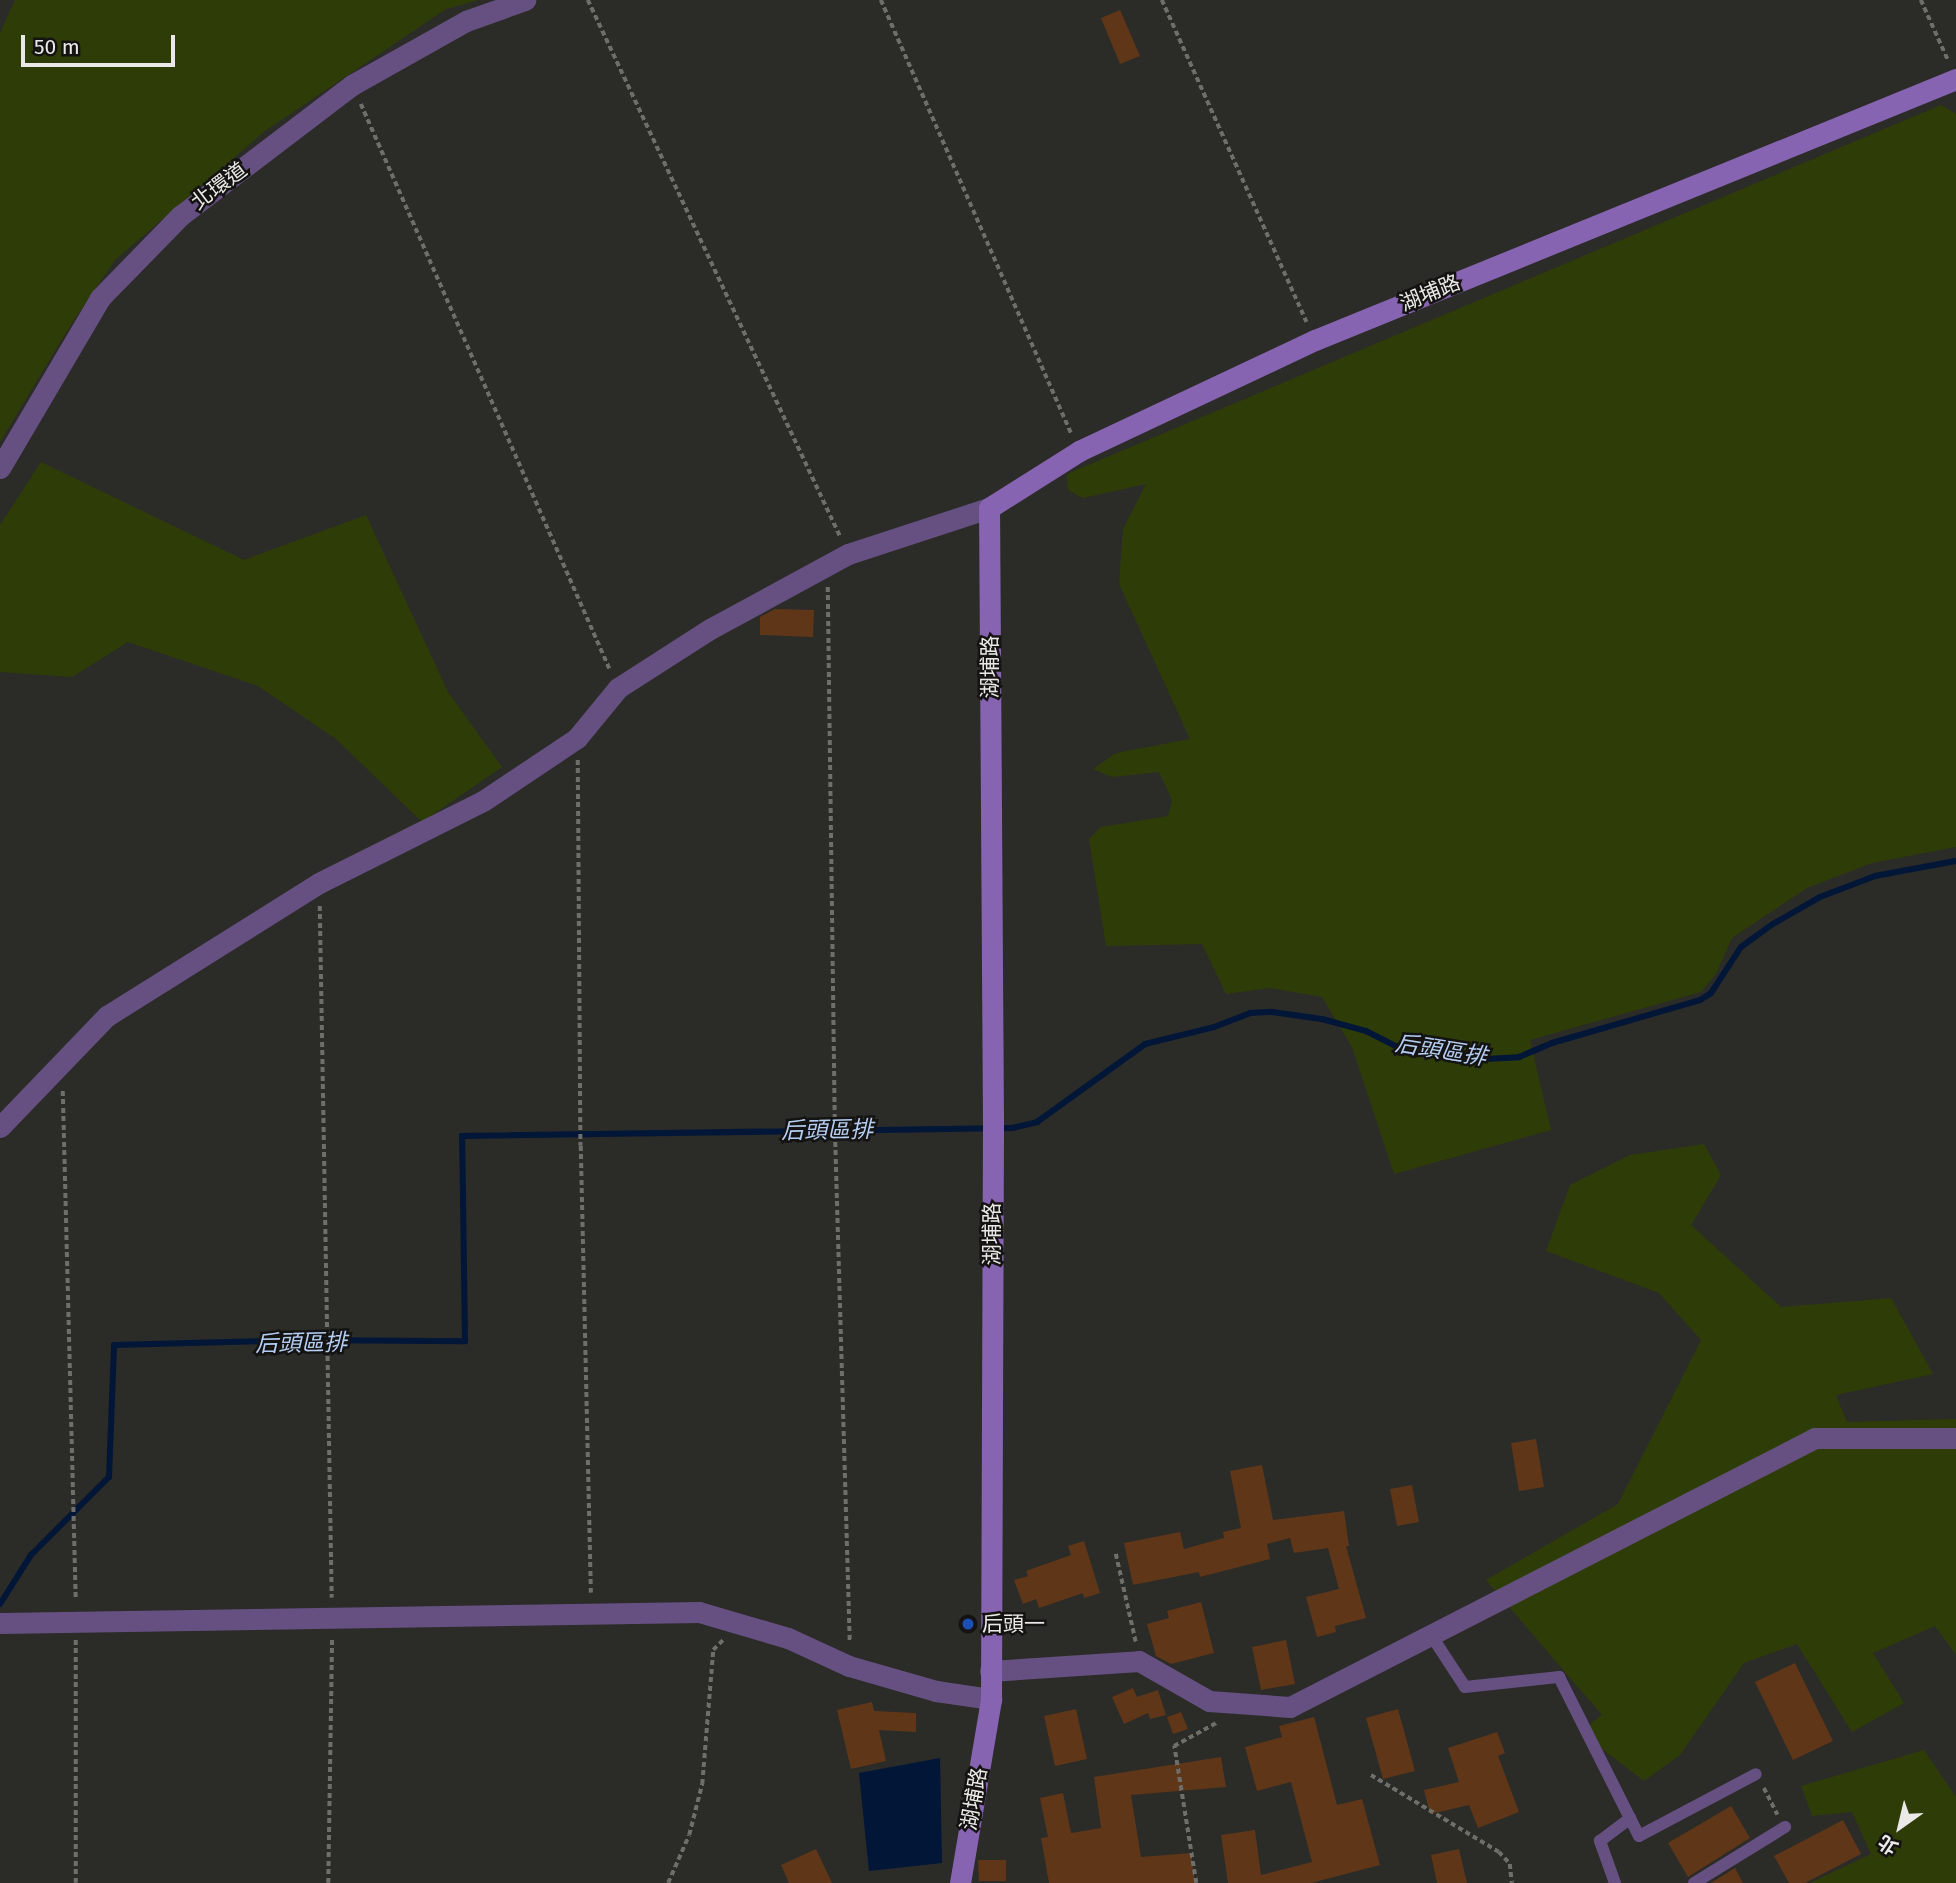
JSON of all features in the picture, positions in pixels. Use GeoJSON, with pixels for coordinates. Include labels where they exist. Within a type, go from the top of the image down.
{"type":"FeatureCollection","features":[{"type":"Feature","properties":{"kind":"main road","name":"湖埔路"},"geometry":{"type":"LineString","coordinates":[[960,1883],[990,1699],[993,1121],[989,508],[1079,451],[1315,340],[1954,73]]}},
{"type":"Feature","properties":{"kind":"street","name":"北環道"},"geometry":{"type":"LineString","coordinates":[[0,468],[100,298],[180,216],[352,85],[466,21],[525,0]]}},
{"type":"Feature","properties":{"kind":"street"},"geometry":{"type":"LineString","coordinates":[[0,1127],[62,1059],[107,1016],[319,883],[483,802],[577,738],[618,688],[710,629],[848,554],[989,508]]}},
{"type":"Feature","properties":{"kind":"street"},"geometry":{"type":"LineString","coordinates":[[990,1671],[1139,1661],[1209,1701],[1290,1707],[1815,1438],[1956,1438]]}},
{"type":"Feature","properties":{"kind":"street"},"geometry":{"type":"LineString","coordinates":[[3,1623],[699,1612],[739,1626],[788,1638],[849,1666],[936,1691],[990,1699]]}},
{"type":"Feature","properties":{"kind":"lane"},"geometry":{"type":"LineString","coordinates":[[1431,1634],[1465,1687],[1559,1677],[1639,1836],[1756,1774]]}},
{"type":"Feature","properties":{"kind":"lane"},"geometry":{"type":"LineString","coordinates":[[1615,1883],[1600,1841],[1630,1818]]}},
{"type":"Feature","properties":{"kind":"lane"},"geometry":{"type":"LineString","coordinates":[[1694,1883],[1785,1827]]}},
{"type":"Feature","properties":{"kind":"path"},"geometry":{"type":"LineString","coordinates":[[588,0],[848,554]]}},
{"type":"Feature","properties":{"kind":"path"},"geometry":{"type":"LineString","coordinates":[[881,0],[1079,451]]}},
{"type":"Feature","properties":{"kind":"path"},"geometry":{"type":"LineString","coordinates":[[1162,0],[1315,340]]}},
{"type":"Feature","properties":{"kind":"path"},"geometry":{"type":"LineString","coordinates":[[1921,0],[1954,73]]}},
{"type":"Feature","properties":{"kind":"path"},"geometry":{"type":"LineString","coordinates":[[352,85],[618,688]]}},
{"type":"Feature","properties":{"kind":"path"},"geometry":{"type":"LineString","coordinates":[[828,567],[835,1125],[849,1666]]}},
{"type":"Feature","properties":{"kind":"path"},"geometry":{"type":"LineString","coordinates":[[577,738],[580,1146],[591,1612]]}},
{"type":"Feature","properties":{"kind":"path"},"geometry":{"type":"LineString","coordinates":[[319,883],[332,1618],[328,1883]]}},
{"type":"Feature","properties":{"kind":"path"},"geometry":{"type":"LineString","coordinates":[[62,1059],[75,1503],[76,1883]]}},
{"type":"Feature","properties":{"kind":"path"},"geometry":{"type":"LineString","coordinates":[[1116,1553],[1128,1594],[1139,1661]]}},
{"type":"Feature","properties":{"kind":"path"},"geometry":{"type":"LineString","coordinates":[[668,1883],[689,1835],[702,1784],[713,1650],[739,1626]]}},
{"type":"Feature","properties":{"kind":"path"},"geometry":{"type":"LineString","coordinates":[[1196,1883],[1174,1746],[1219,1722]]}},
{"type":"Feature","properties":{"kind":"path"},"geometry":{"type":"LineString","coordinates":[[1756,1774],[1785,1827]]}},
{"type":"Feature","properties":{"kind":"path"},"geometry":{"type":"LineString","coordinates":[[1371,1775],[1499,1852],[1510,1864],[1512,1883]]}},
{"type":"Feature","properties":{"kind":"green space"},"geometry":{"type":"Polygon","coordinates":[[[15,0],[479,0],[446,9],[265,131],[115,260],[70,326],[0,442],[0,33],[15,0]]]}},
{"type":"Feature","properties":{"kind":"green space"},"geometry":{"type":"Polygon","coordinates":[[[1941,105],[1956,114],[1956,847],[1872,863],[1807,888],[1732,938],[1716,974],[1701,992],[1530,1040],[1551,1130],[1394,1174],[1352,1047],[1322,997],[1270,988],[1226,994],[1202,944],[1106,946],[1089,839],[1101,827],[1168,816],[1172,800],[1159,772],[1112,777],[1093,769],[1116,753],[1190,739],[1119,584],[1123,529],[1146,484],[1083,498],[1068,490],[1067,474],[1941,105]]]}},
{"type":"Feature","properties":{"kind":"green space"},"geometry":{"type":"Polygon","coordinates":[[[41,462],[244,560],[366,515],[448,692],[502,767],[422,822],[336,739],[258,686],[128,642],[72,677],[0,672],[0,525],[41,462]]]}},
{"type":"Feature","properties":{"kind":"green space"},"geometry":{"type":"Polygon","coordinates":[[[1704,1144],[1721,1175],[1691,1225],[1781,1307],[1891,1298],[1933,1374],[1836,1395],[1847,1422],[1956,1419],[1956,1655],[1935,1626],[1873,1653],[1904,1703],[1852,1732],[1797,1644],[1744,1663],[1680,1755],[1644,1781],[1580,1732],[1602,1715],[1486,1580],[1618,1504],[1701,1340],[1659,1293],[1546,1251],[1570,1185],[1630,1155],[1704,1144]]]}},
{"type":"Feature","properties":{"kind":"green space"},"geometry":{"type":"Polygon","coordinates":[[[1924,1750],[1956,1797],[1956,1883],[1810,1883],[1871,1854],[1852,1812],[1812,1816],[1801,1786],[1924,1750]]]}},
{"type":"Feature","properties":{"kind":"water"},"geometry":{"type":"Polygon","coordinates":[[[940,1758],[942,1863],[869,1871],[859,1773],[940,1758]]]}},
{"type":"Feature","properties":{"kind":"building"},"geometry":{"type":"Polygon","coordinates":[[[1120,10],[1140,56],[1120,64],[1101,18],[1120,10]]]}},
{"type":"Feature","properties":{"kind":"building"},"geometry":{"type":"Polygon","coordinates":[[[775,609],[814,610],[813,637],[760,635],[760,617],[775,609]]]}},
{"type":"Feature","properties":{"kind":"building"},"geometry":{"type":"Polygon","coordinates":[[[1536,1439],[1544,1487],[1519,1491],[1511,1443],[1536,1439]]]}},
{"type":"Feature","properties":{"kind":"building"},"geometry":{"type":"Polygon","coordinates":[[[1262,1465],[1273,1520],[1344,1511],[1349,1546],[1346,1546],[1366,1618],[1335,1626],[1336,1632],[1317,1637],[1306,1597],[1339,1589],[1328,1548],[1294,1553],[1290,1538],[1267,1544],[1270,1559],[1200,1577],[1199,1572],[1133,1585],[1124,1543],[1180,1532],[1184,1549],[1224,1538],[1223,1532],[1241,1528],[1230,1471],[1262,1465]]]}},
{"type":"Feature","properties":{"kind":"building"},"geometry":{"type":"Polygon","coordinates":[[[1412,1485],[1419,1522],[1397,1526],[1390,1489],[1412,1485]]]}},
{"type":"Feature","properties":{"kind":"building"},"geometry":{"type":"Polygon","coordinates":[[[1084,1541],[1100,1593],[1084,1598],[1083,1593],[1039,1608],[1036,1599],[1023,1604],[1014,1580],[1028,1576],[1026,1571],[1071,1555],[1068,1546],[1084,1541]]]}},
{"type":"Feature","properties":{"kind":"building"},"geometry":{"type":"Polygon","coordinates":[[[1201,1602],[1214,1653],[1171,1664],[1156,1656],[1147,1624],[1169,1618],[1167,1611],[1201,1602]]]}},
{"type":"Feature","properties":{"kind":"building"},"geometry":{"type":"Polygon","coordinates":[[[1286,1640],[1295,1684],[1261,1690],[1252,1647],[1286,1640]]]}},
{"type":"Feature","properties":{"kind":"building"},"geometry":{"type":"Polygon","coordinates":[[[1795,1663],[1833,1741],[1793,1760],[1755,1682],[1795,1663]]]}},
{"type":"Feature","properties":{"kind":"building"},"geometry":{"type":"Polygon","coordinates":[[[1133,1688],[1137,1697],[1158,1690],[1166,1715],[1150,1719],[1148,1713],[1124,1724],[1112,1697],[1133,1688]]]}},
{"type":"Feature","properties":{"kind":"building"},"geometry":{"type":"Polygon","coordinates":[[[872,1702],[874,1711],[916,1713],[916,1732],[879,1730],[886,1761],[851,1769],[837,1710],[872,1702]]]}},
{"type":"Feature","properties":{"kind":"building"},"geometry":{"type":"Polygon","coordinates":[[[1076,1709],[1087,1759],[1055,1766],[1044,1716],[1076,1709]]]}},
{"type":"Feature","properties":{"kind":"building"},"geometry":{"type":"Polygon","coordinates":[[[1398,1709],[1415,1771],[1383,1779],[1366,1718],[1398,1709]]]}},
{"type":"Feature","properties":{"kind":"building"},"geometry":{"type":"Polygon","coordinates":[[[1181,1712],[1188,1729],[1173,1734],[1167,1717],[1181,1712]]]}},
{"type":"Feature","properties":{"kind":"building"},"geometry":{"type":"Polygon","coordinates":[[[1314,1717],[1337,1805],[1362,1799],[1380,1865],[1311,1883],[1228,1883],[1221,1835],[1255,1830],[1261,1875],[1312,1862],[1291,1782],[1257,1791],[1245,1747],[1282,1737],[1279,1726],[1314,1717]]]}},
{"type":"Feature","properties":{"kind":"building"},"geometry":{"type":"Polygon","coordinates":[[[1497,1732],[1505,1753],[1498,1756],[1519,1812],[1478,1828],[1469,1805],[1430,1814],[1424,1790],[1459,1782],[1448,1748],[1497,1732]]]}},
{"type":"Feature","properties":{"kind":"building"},"geometry":{"type":"Polygon","coordinates":[[[1221,1757],[1226,1787],[1131,1795],[1141,1857],[1191,1853],[1195,1883],[1049,1883],[1041,1838],[1048,1837],[1040,1798],[1063,1793],[1071,1833],[1101,1828],[1094,1777],[1221,1757]]]}},
{"type":"Feature","properties":{"kind":"building"},"geometry":{"type":"Polygon","coordinates":[[[1731,1806],[1750,1838],[1688,1877],[1668,1843],[1731,1806]]]}},
{"type":"Feature","properties":{"kind":"building"},"geometry":{"type":"Polygon","coordinates":[[[1843,1820],[1861,1854],[1805,1883],[1789,1883],[1774,1856],[1843,1820]]]}},
{"type":"Feature","properties":{"kind":"building"},"geometry":{"type":"Polygon","coordinates":[[[816,1849],[832,1883],[789,1883],[781,1865],[816,1849]]]}},
{"type":"Feature","properties":{"kind":"building"},"geometry":{"type":"Polygon","coordinates":[[[1459,1849],[1467,1883],[1437,1883],[1431,1855],[1459,1849]]]}},
{"type":"Feature","properties":{"kind":"building"},"geometry":{"type":"Polygon","coordinates":[[[978,1860],[1006,1860],[1006,1881],[979,1881],[978,1860]]]}},
{"type":"Feature","properties":{"kind":"building"},"geometry":{"type":"Polygon","coordinates":[[[1735,1868],[1743,1883],[1711,1883],[1735,1868]]]}},
{"type":"Feature","properties":{"kind":"waterway","name":"后頭區排"},"geometry":{"type":"LineString","coordinates":[[0,1604],[31,1555],[109,1477],[114,1345],[303,1340],[465,1341],[462,1136],[1012,1128],[1037,1122],[1145,1044],[1214,1027],[1250,1013],[1272,1012],[1322,1019],[1366,1031],[1396,1046],[1426,1046],[1486,1059],[1519,1057],[1552,1043],[1700,1000],[1711,993],[1741,947],[1773,924],[1820,897],[1875,876],[1956,861]]}},
{"type":"Feature","properties":{"kind":"place","name":"后頭一"},"geometry":{"type":"Point","coordinates":[968,1624]}}]}
